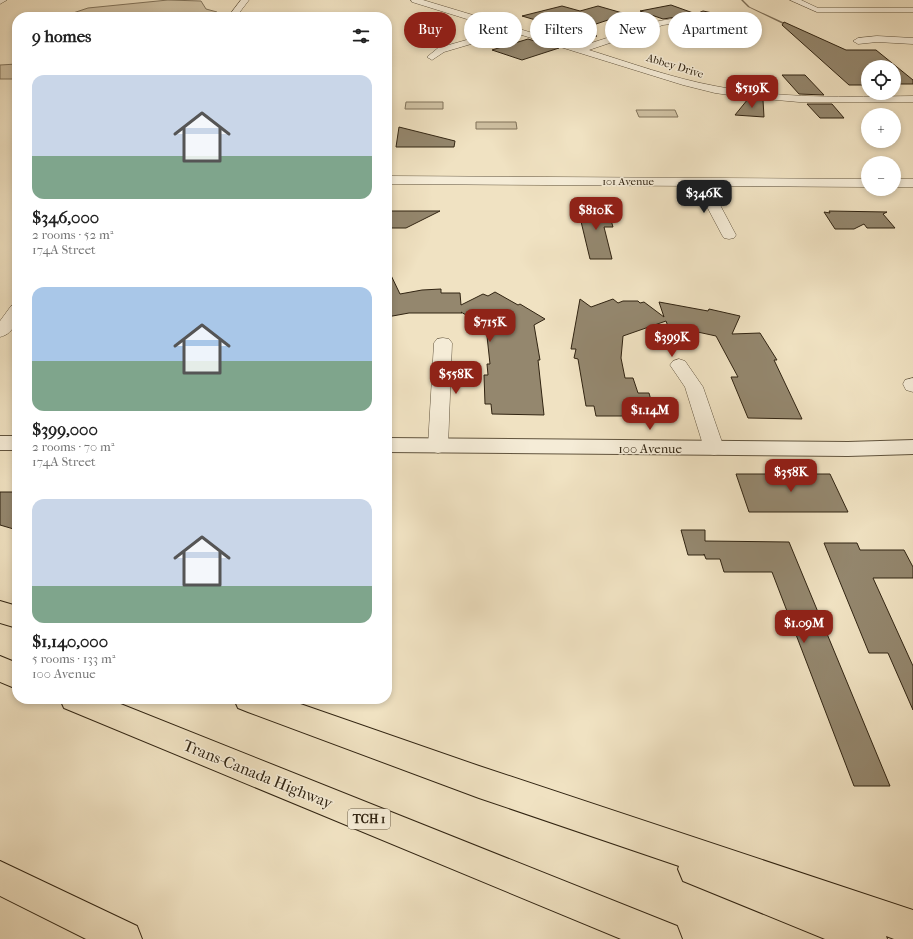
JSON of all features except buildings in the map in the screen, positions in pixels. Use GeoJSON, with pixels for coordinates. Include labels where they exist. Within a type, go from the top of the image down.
{"type":"FeatureCollection","features":[{"type":"Feature","properties":{"kind":"highway"},"geometry":{"type":"LineString","coordinates":[[0,612],[12,616]]}},
{"type":"Feature","properties":{"kind":"highway"},"geometry":{"type":"LineString","coordinates":[[0,669],[12,674]]}},
{"type":"Feature","properties":{"kind":"highway","name":"Trans-Canada Highway"},"geometry":{"type":"LineString","coordinates":[[86,704],[664,939]]}},
{"type":"Feature","properties":{"kind":"highway"},"geometry":{"type":"LineString","coordinates":[[262,704],[479,782],[913,928]]}},
{"type":"Feature","properties":{"kind":"highway"},"geometry":{"type":"LineString","coordinates":[[479,782],[869,939]]}},
{"type":"Feature","properties":{"kind":"highway"},"geometry":{"type":"LineString","coordinates":[[0,878],[124,939]]}},
{"type":"Feature","properties":{"kind":"street"},"geometry":{"type":"LineString","coordinates":[[236,12],[245,0]]}},
{"type":"Feature","properties":{"kind":"street","name":"Abbey Drive"},"geometry":{"type":"LineString","coordinates":[[416,0],[464,14]]}},
{"type":"Feature","properties":{"kind":"street"},"geometry":{"type":"LineString","coordinates":[[794,0],[817,10],[913,10]]}},
{"type":"Feature","properties":{"kind":"street"},"geometry":{"type":"LineString","coordinates":[[580,50],[668,22]]}},
{"type":"Feature","properties":{"kind":"street","name":"Abbey Drive"},"geometry":{"type":"LineString","coordinates":[[522,32],[687,83],[739,93],[791,98],[912,100]]}},
{"type":"Feature","properties":{"kind":"street"},"geometry":{"type":"LineString","coordinates":[[858,41],[877,39],[913,42]]}},
{"type":"Feature","properties":{"kind":"street"},"geometry":{"type":"LineString","coordinates":[[432,57],[441,50],[464,43]]}},
{"type":"Feature","properties":{"kind":"street","name":"101 Avenue"},"geometry":{"type":"LineString","coordinates":[[392,180],[861,183]]}},
{"type":"Feature","properties":{"kind":"street"},"geometry":{"type":"LineString","coordinates":[[701,182],[729,235]]}},
{"type":"Feature","properties":{"kind":"street"},"geometry":{"type":"LineString","coordinates":[[901,183],[913,183]]}},
{"type":"Feature","properties":{"kind":"street"},"geometry":{"type":"LineString","coordinates":[[0,332],[12,316]]}},
{"type":"Feature","properties":{"kind":"street"},"geometry":{"type":"LineString","coordinates":[[438,446],[443,343]]}},
{"type":"Feature","properties":{"kind":"street"},"geometry":{"type":"LineString","coordinates":[[678,365],[694,387],[714,448]]}},
{"type":"Feature","properties":{"kind":"street"},"geometry":{"type":"LineString","coordinates":[[0,443],[12,443]]}},
{"type":"Feature","properties":{"kind":"street","name":"100 Avenue"},"geometry":{"type":"LineString","coordinates":[[392,445],[848,449],[913,447]]}},
{"type":"Feature","properties":{"kind":"shaded area"},"geometry":{"type":"Polygon","coordinates":[[[168,0],[201,1],[206,9],[217,12],[76,12],[88,8],[168,0]]]}},
{"type":"Feature","properties":{"kind":"shaded area"},"geometry":{"type":"Polygon","coordinates":[[[12,64],[12,79],[0,79],[0,65],[12,64]]]}},
{"type":"Feature","properties":{"kind":"shaded area"},"geometry":{"type":"Polygon","coordinates":[[[406,102],[443,102],[443,109],[405,109],[406,102]]]}},
{"type":"Feature","properties":{"kind":"shaded area"},"geometry":{"type":"Polygon","coordinates":[[[636,110],[675,110],[678,117],[639,117],[636,110]]]}},
{"type":"Feature","properties":{"kind":"shaded area"},"geometry":{"type":"Polygon","coordinates":[[[476,122],[516,122],[517,129],[476,129],[476,122]]]}},
{"type":"Feature","properties":{"kind":"waterway"},"geometry":{"type":"LineString","coordinates":[[742,0],[749,7],[784,23]]}}]}
